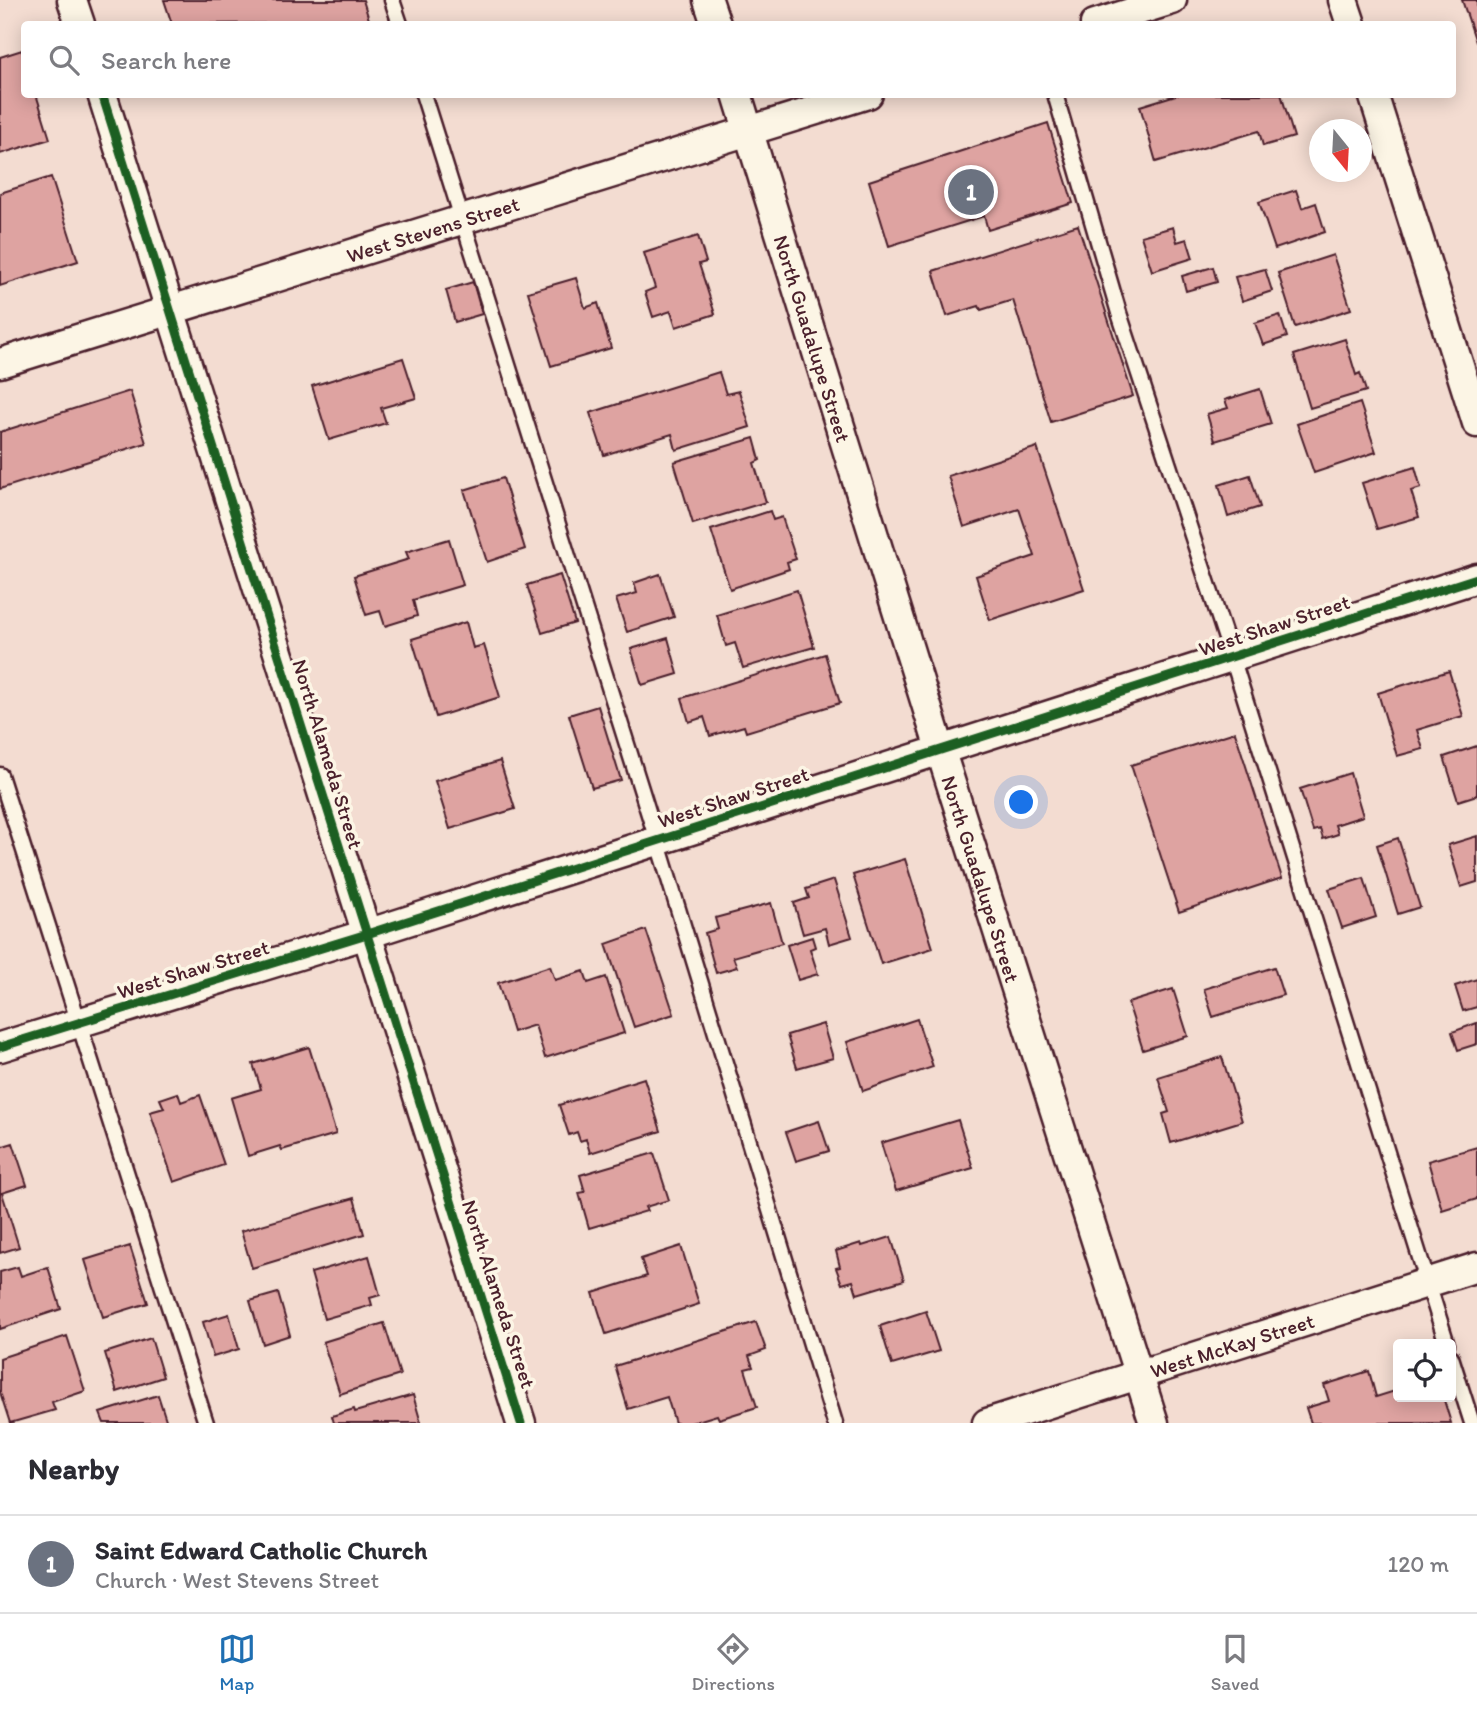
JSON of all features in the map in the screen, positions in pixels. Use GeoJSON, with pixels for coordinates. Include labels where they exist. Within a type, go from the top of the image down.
{"type":"FeatureCollection","features":[{"type":"Feature","properties":{"kind":"street"},"geometry":{"type":"LineString","coordinates":[[72,0],[79,21]]}},
{"type":"Feature","properties":{"kind":"street"},"geometry":{"type":"LineString","coordinates":[[708,0],[715,21]]}},
{"type":"Feature","properties":{"kind":"street"},"geometry":{"type":"LineString","coordinates":[[1104,21],[1171,0]]}},
{"type":"Feature","properties":{"kind":"street"},"geometry":{"type":"LineString","coordinates":[[1343,0],[1350,21]]}},
{"type":"Feature","properties":{"kind":"street","name":"North Alameda Street"},"geometry":{"type":"LineString","coordinates":[[103,98],[521,1423]]}},
{"type":"Feature","properties":{"kind":"street","name":"North Guadalupe Street"},"geometry":{"type":"LineString","coordinates":[[738,98],[940,749],[1154,1423]]}},
{"type":"Feature","properties":{"kind":"street","name":"West Stevens Street"},"geometry":{"type":"LineString","coordinates":[[0,363],[855,98]]}},
{"type":"Feature","properties":{"kind":"street"},"geometry":{"type":"LineString","coordinates":[[1374,98],[1477,423]]}},
{"type":"Feature","properties":{"kind":"street","name":"West Shaw Street"},"geometry":{"type":"LineString","coordinates":[[0,1047],[367,934],[1477,578]]}},
{"type":"Feature","properties":{"kind":"street","name":"West McKay Street"},"geometry":{"type":"LineString","coordinates":[[987,1423],[1477,1267]]}},
{"type":"Feature","properties":{"kind":"lane"},"geometry":{"type":"LineString","coordinates":[[392,0],[399,21]]}},
{"type":"Feature","properties":{"kind":"lane"},"geometry":{"type":"LineString","coordinates":[[424,98],[657,841],[835,1423]]}},
{"type":"Feature","properties":{"kind":"lane"},"geometry":{"type":"LineString","coordinates":[[1056,98],[1119,313],[1232,657],[1445,1339]]}},
{"type":"Feature","properties":{"kind":"lane"},"geometry":{"type":"LineString","coordinates":[[0,775],[206,1423]]}},
{"type":"Feature","properties":{"kind":"lane"},"geometry":{"type":"LineString","coordinates":[[1456,1373],[1472,1423]]}},
{"type":"Feature","properties":{"kind":"building"},"geometry":{"type":"Polygon","coordinates":[[[164,0],[363,0],[369,21],[171,21],[164,0]]]}},
{"type":"Feature","properties":{"kind":"building"},"geometry":{"type":"Polygon","coordinates":[[[1462,0],[1477,0],[1477,42],[1476,42],[1462,0]]]}},
{"type":"Feature","properties":{"kind":"building"},"geometry":{"type":"Polygon","coordinates":[[[21,50],[21,98],[37,98],[50,139],[0,154],[0,57],[21,50]]]}},
{"type":"Feature","properties":{"kind":"building"},"geometry":{"type":"Polygon","coordinates":[[[1166,98],[1282,98],[1294,137],[1263,146],[1259,131],[1156,162],[1140,106],[1166,98]]]}},
{"type":"Feature","properties":{"kind":"building"},"geometry":{"type":"Polygon","coordinates":[[[1048,123],[1073,203],[988,230],[984,216],[889,246],[869,181],[1048,123]]]}},
{"type":"Feature","properties":{"kind":"building"},"geometry":{"type":"Polygon","coordinates":[[[51,177],[78,261],[0,286],[0,193],[51,177]]]}},
{"type":"Feature","properties":{"kind":"building"},"geometry":{"type":"Polygon","coordinates":[[[1296,190],[1302,208],[1316,203],[1325,232],[1275,249],[1259,202],[1296,190]]]}},
{"type":"Feature","properties":{"kind":"building"},"geometry":{"type":"Polygon","coordinates":[[[1078,225],[1133,396],[1051,422],[1013,300],[981,310],[979,306],[947,316],[933,271],[1078,225]]]}},
{"type":"Feature","properties":{"kind":"building"},"geometry":{"type":"Polygon","coordinates":[[[1173,227],[1177,242],[1187,239],[1193,258],[1152,271],[1141,236],[1173,227]]]}},
{"type":"Feature","properties":{"kind":"building"},"geometry":{"type":"Polygon","coordinates":[[[698,236],[706,262],[699,264],[715,314],[676,327],[671,311],[653,317],[645,292],[655,288],[644,253],[698,236]]]}},
{"type":"Feature","properties":{"kind":"building"},"geometry":{"type":"Polygon","coordinates":[[[1333,255],[1351,309],[1295,327],[1278,273],[1333,255]]]}},
{"type":"Feature","properties":{"kind":"building"},"geometry":{"type":"Polygon","coordinates":[[[1213,267],[1217,282],[1186,291],[1182,276],[1213,267]]]}},
{"type":"Feature","properties":{"kind":"building"},"geometry":{"type":"Polygon","coordinates":[[[1265,269],[1272,291],[1242,301],[1235,277],[1265,269]]]}},
{"type":"Feature","properties":{"kind":"building"},"geometry":{"type":"Polygon","coordinates":[[[576,278],[585,308],[598,303],[611,348],[551,366],[528,292],[576,278]]]}},
{"type":"Feature","properties":{"kind":"building"},"geometry":{"type":"Polygon","coordinates":[[[473,282],[482,314],[455,322],[446,290],[473,282]]]}},
{"type":"Feature","properties":{"kind":"building"},"geometry":{"type":"Polygon","coordinates":[[[1280,315],[1287,337],[1263,345],[1255,323],[1280,315]]]}},
{"type":"Feature","properties":{"kind":"building"},"geometry":{"type":"Polygon","coordinates":[[[1345,339],[1356,375],[1360,373],[1366,391],[1310,408],[1294,355],[1345,339]]]}},
{"type":"Feature","properties":{"kind":"building"},"geometry":{"type":"Polygon","coordinates":[[[403,358],[416,398],[381,408],[386,423],[329,440],[312,386],[403,358]]]}},
{"type":"Feature","properties":{"kind":"building"},"geometry":{"type":"Polygon","coordinates":[[[719,372],[726,394],[739,391],[750,427],[676,450],[672,434],[604,455],[590,413],[719,372]]]}},
{"type":"Feature","properties":{"kind":"building"},"geometry":{"type":"Polygon","coordinates":[[[1260,389],[1271,424],[1215,441],[1207,414],[1228,408],[1225,400],[1260,389]]]}},
{"type":"Feature","properties":{"kind":"building"},"geometry":{"type":"Polygon","coordinates":[[[130,391],[146,443],[0,489],[0,432],[130,391]]]}},
{"type":"Feature","properties":{"kind":"building"},"geometry":{"type":"Polygon","coordinates":[[[1360,403],[1376,452],[1314,473],[1297,424],[1360,403]]]}},
{"type":"Feature","properties":{"kind":"building"},"geometry":{"type":"Polygon","coordinates":[[[754,438],[760,460],[754,463],[766,502],[693,524],[674,462],[754,438]]]}},
{"type":"Feature","properties":{"kind":"building"},"geometry":{"type":"Polygon","coordinates":[[[1037,447],[1084,589],[990,620],[976,576],[1035,556],[1019,509],[964,527],[948,476],[1037,447]]]}},
{"type":"Feature","properties":{"kind":"building"},"geometry":{"type":"Polygon","coordinates":[[[1415,467],[1421,488],[1411,491],[1419,517],[1377,529],[1362,483],[1415,467]]]}},
{"type":"Feature","properties":{"kind":"building"},"geometry":{"type":"Polygon","coordinates":[[[1250,475],[1260,507],[1228,517],[1219,485],[1250,475]]]}},
{"type":"Feature","properties":{"kind":"building"},"geometry":{"type":"Polygon","coordinates":[[[503,478],[525,549],[487,562],[464,490],[503,478]]]}},
{"type":"Feature","properties":{"kind":"building"},"geometry":{"type":"Polygon","coordinates":[[[770,511],[773,520],[782,517],[796,559],[787,562],[789,569],[730,589],[711,530],[770,511]]]}},
{"type":"Feature","properties":{"kind":"building"},"geometry":{"type":"Polygon","coordinates":[[[449,539],[463,585],[413,600],[417,616],[385,626],[380,611],[366,615],[354,576],[409,559],[406,552],[449,539]]]}},
{"type":"Feature","properties":{"kind":"building"},"geometry":{"type":"Polygon","coordinates":[[[660,574],[674,617],[627,632],[616,599],[637,593],[634,583],[660,574]]]}},
{"type":"Feature","properties":{"kind":"building"},"geometry":{"type":"Polygon","coordinates":[[[560,575],[575,623],[542,633],[527,585],[560,575]]]}},
{"type":"Feature","properties":{"kind":"building"},"geometry":{"type":"Polygon","coordinates":[[[797,590],[814,647],[743,668],[735,643],[726,646],[717,615],[797,590]]]}},
{"type":"Feature","properties":{"kind":"building"},"geometry":{"type":"Polygon","coordinates":[[[466,622],[473,648],[484,645],[500,697],[436,717],[412,639],[466,622]]]}},
{"type":"Feature","properties":{"kind":"building"},"geometry":{"type":"Polygon","coordinates":[[[668,638],[678,674],[642,685],[631,649],[668,638]]]}},
{"type":"Feature","properties":{"kind":"building"},"geometry":{"type":"Polygon","coordinates":[[[825,654],[840,703],[746,732],[744,726],[710,736],[704,717],[689,722],[682,698],[825,654]]]}},
{"type":"Feature","properties":{"kind":"building"},"geometry":{"type":"Polygon","coordinates":[[[1449,671],[1463,716],[1417,730],[1423,749],[1397,756],[1378,693],[1449,671]]]}},
{"type":"Feature","properties":{"kind":"building"},"geometry":{"type":"Polygon","coordinates":[[[598,706],[621,780],[592,788],[569,715],[598,706]]]}},
{"type":"Feature","properties":{"kind":"building"},"geometry":{"type":"Polygon","coordinates":[[[1235,732],[1282,878],[1179,912],[1131,765],[1235,732]]]}},
{"type":"Feature","properties":{"kind":"building"},"geometry":{"type":"Polygon","coordinates":[[[1477,746],[1477,795],[1458,801],[1444,757],[1477,746]]]}},
{"type":"Feature","properties":{"kind":"building"},"geometry":{"type":"Polygon","coordinates":[[[500,761],[515,809],[450,829],[435,781],[500,761]]]}},
{"type":"Feature","properties":{"kind":"building"},"geometry":{"type":"Polygon","coordinates":[[[1350,773],[1363,816],[1335,825],[1338,834],[1323,839],[1320,829],[1313,831],[1300,789],[1350,773]]]}},
{"type":"Feature","properties":{"kind":"building"},"geometry":{"type":"Polygon","coordinates":[[[1477,836],[1477,882],[1461,887],[1448,845],[1477,836]]]}},
{"type":"Feature","properties":{"kind":"building"},"geometry":{"type":"Polygon","coordinates":[[[1398,838],[1420,907],[1398,914],[1377,845],[1398,838]]]}},
{"type":"Feature","properties":{"kind":"building"},"geometry":{"type":"Polygon","coordinates":[[[905,859],[933,948],[881,964],[853,875],[905,859]]]}},
{"type":"Feature","properties":{"kind":"building"},"geometry":{"type":"Polygon","coordinates":[[[1364,878],[1376,917],[1342,928],[1329,889],[1364,878]]]}},
{"type":"Feature","properties":{"kind":"building"},"geometry":{"type":"Polygon","coordinates":[[[834,880],[852,937],[829,944],[825,928],[803,934],[794,903],[809,898],[806,889],[834,880]]]}},
{"type":"Feature","properties":{"kind":"building"},"geometry":{"type":"Polygon","coordinates":[[[771,903],[782,943],[733,957],[737,967],[716,973],[705,933],[718,929],[715,918],[771,903]]]}},
{"type":"Feature","properties":{"kind":"building"},"geometry":{"type":"Polygon","coordinates":[[[646,930],[674,1014],[634,1027],[606,944],[646,930]]]}},
{"type":"Feature","properties":{"kind":"building"},"geometry":{"type":"Polygon","coordinates":[[[812,937],[815,947],[810,949],[818,974],[798,980],[787,945],[812,937]]]}},
{"type":"Feature","properties":{"kind":"building"},"geometry":{"type":"Polygon","coordinates":[[[550,966],[555,980],[584,971],[588,983],[606,977],[624,1033],[545,1058],[535,1025],[513,1032],[498,983],[550,966]]]}},
{"type":"Feature","properties":{"kind":"building"},"geometry":{"type":"Polygon","coordinates":[[[1274,967],[1283,995],[1213,1017],[1204,989],[1274,967]]]}},
{"type":"Feature","properties":{"kind":"building"},"geometry":{"type":"Polygon","coordinates":[[[1477,979],[1477,1007],[1463,1011],[1455,986],[1477,979]]]}},
{"type":"Feature","properties":{"kind":"building"},"geometry":{"type":"Polygon","coordinates":[[[1173,989],[1188,1036],[1143,1050],[1128,1003],[1173,989]]]}},
{"type":"Feature","properties":{"kind":"building"},"geometry":{"type":"Polygon","coordinates":[[[917,1019],[933,1067],[863,1091],[847,1042],[917,1019]]]}},
{"type":"Feature","properties":{"kind":"building"},"geometry":{"type":"Polygon","coordinates":[[[1477,1023],[1477,1044],[1458,1050],[1452,1032],[1477,1023]]]}},
{"type":"Feature","properties":{"kind":"building"},"geometry":{"type":"Polygon","coordinates":[[[823,1024],[833,1058],[797,1068],[787,1035],[823,1024]]]}},
{"type":"Feature","properties":{"kind":"building"},"geometry":{"type":"Polygon","coordinates":[[[309,1047],[336,1134],[282,1150],[280,1146],[248,1156],[231,1098],[261,1089],[253,1064],[309,1047]]]}},
{"type":"Feature","properties":{"kind":"building"},"geometry":{"type":"Polygon","coordinates":[[[1222,1057],[1242,1121],[1171,1143],[1163,1114],[1169,1112],[1158,1077],[1222,1057]]]}},
{"type":"Feature","properties":{"kind":"building"},"geometry":{"type":"Polygon","coordinates":[[[644,1078],[661,1131],[590,1153],[586,1139],[580,1141],[577,1132],[569,1135],[559,1105],[644,1078]]]}},
{"type":"Feature","properties":{"kind":"building"},"geometry":{"type":"Polygon","coordinates":[[[178,1093],[181,1102],[200,1095],[224,1165],[174,1182],[150,1112],[164,1108],[160,1099],[178,1093]]]}},
{"type":"Feature","properties":{"kind":"building"},"geometry":{"type":"Polygon","coordinates":[[[958,1120],[973,1168],[896,1191],[881,1143],[958,1120]]]}},
{"type":"Feature","properties":{"kind":"building"},"geometry":{"type":"Polygon","coordinates":[[[819,1121],[829,1151],[796,1161],[786,1132],[819,1121]]]}},
{"type":"Feature","properties":{"kind":"building"},"geometry":{"type":"Polygon","coordinates":[[[13,1143],[27,1185],[2,1193],[19,1247],[0,1253],[0,1147],[13,1143]]]}},
{"type":"Feature","properties":{"kind":"building"},"geometry":{"type":"Polygon","coordinates":[[[1477,1147],[1477,1199],[1442,1210],[1428,1161],[1477,1147]]]}},
{"type":"Feature","properties":{"kind":"building"},"geometry":{"type":"Polygon","coordinates":[[[654,1153],[669,1200],[645,1207],[647,1211],[589,1228],[579,1193],[585,1192],[580,1175],[654,1153]]]}},
{"type":"Feature","properties":{"kind":"building"},"geometry":{"type":"Polygon","coordinates":[[[354,1198],[364,1234],[252,1268],[241,1231],[354,1198]]]}},
{"type":"Feature","properties":{"kind":"building"},"geometry":{"type":"Polygon","coordinates":[[[891,1237],[904,1280],[857,1294],[853,1281],[842,1284],[836,1268],[840,1267],[836,1251],[891,1237]]]}},
{"type":"Feature","properties":{"kind":"building"},"geometry":{"type":"Polygon","coordinates":[[[130,1246],[148,1303],[103,1317],[85,1260],[130,1246]]]}},
{"type":"Feature","properties":{"kind":"building"},"geometry":{"type":"Polygon","coordinates":[[[681,1246],[699,1304],[606,1334],[593,1293],[647,1276],[641,1259],[681,1246]]]}},
{"type":"Feature","properties":{"kind":"building"},"geometry":{"type":"Polygon","coordinates":[[[369,1256],[380,1295],[370,1298],[372,1305],[324,1319],[311,1273],[369,1256]]]}},
{"type":"Feature","properties":{"kind":"building"},"geometry":{"type":"Polygon","coordinates":[[[18,1267],[21,1276],[48,1267],[61,1309],[0,1329],[0,1272],[18,1267]]]}},
{"type":"Feature","properties":{"kind":"building"},"geometry":{"type":"Polygon","coordinates":[[[278,1293],[290,1335],[263,1344],[250,1301],[278,1293]]]}},
{"type":"Feature","properties":{"kind":"building"},"geometry":{"type":"Polygon","coordinates":[[[926,1311],[939,1351],[892,1365],[880,1326],[926,1311]]]}},
{"type":"Feature","properties":{"kind":"building"},"geometry":{"type":"Polygon","coordinates":[[[229,1314],[239,1349],[213,1357],[203,1322],[229,1314]]]}},
{"type":"Feature","properties":{"kind":"building"},"geometry":{"type":"Polygon","coordinates":[[[756,1322],[766,1350],[749,1356],[753,1367],[745,1369],[757,1407],[719,1419],[717,1415],[691,1423],[675,1423],[667,1397],[628,1409],[615,1366],[756,1322]]]}},
{"type":"Feature","properties":{"kind":"building"},"geometry":{"type":"Polygon","coordinates":[[[384,1323],[400,1375],[340,1394],[323,1342],[384,1323]]]}},
{"type":"Feature","properties":{"kind":"building"},"geometry":{"type":"Polygon","coordinates":[[[67,1336],[85,1391],[52,1402],[55,1410],[10,1423],[0,1392],[0,1358],[67,1336]]]}},
{"type":"Feature","properties":{"kind":"building"},"geometry":{"type":"Polygon","coordinates":[[[151,1338],[163,1377],[117,1392],[105,1353],[151,1338]]]}},
{"type":"Feature","properties":{"kind":"building"},"geometry":{"type":"Polygon","coordinates":[[[1369,1371],[1376,1397],[1393,1392],[1393,1402],[1445,1402],[1451,1423],[1311,1423],[1306,1408],[1329,1401],[1324,1385],[1369,1371]]]}},
{"type":"Feature","properties":{"kind":"building"},"geometry":{"type":"Polygon","coordinates":[[[158,1395],[167,1423],[104,1423],[100,1413],[158,1395]]]}},
{"type":"Feature","properties":{"kind":"building"},"geometry":{"type":"Polygon","coordinates":[[[413,1395],[421,1423],[334,1423],[332,1416],[413,1395]]]}},
{"type":"Feature","properties":{"kind":"cycle path"},"geometry":{"type":"LineString","coordinates":[[103,98],[521,1423]]}},
{"type":"Feature","properties":{"kind":"cycle path"},"geometry":{"type":"LineString","coordinates":[[0,1047],[367,934],[1477,578]]}},
{"type":"Feature","properties":{"kind":"place","name":"Saint Edward Catholic Church"},"geometry":{"type":"Point","coordinates":[971,192]}}]}
